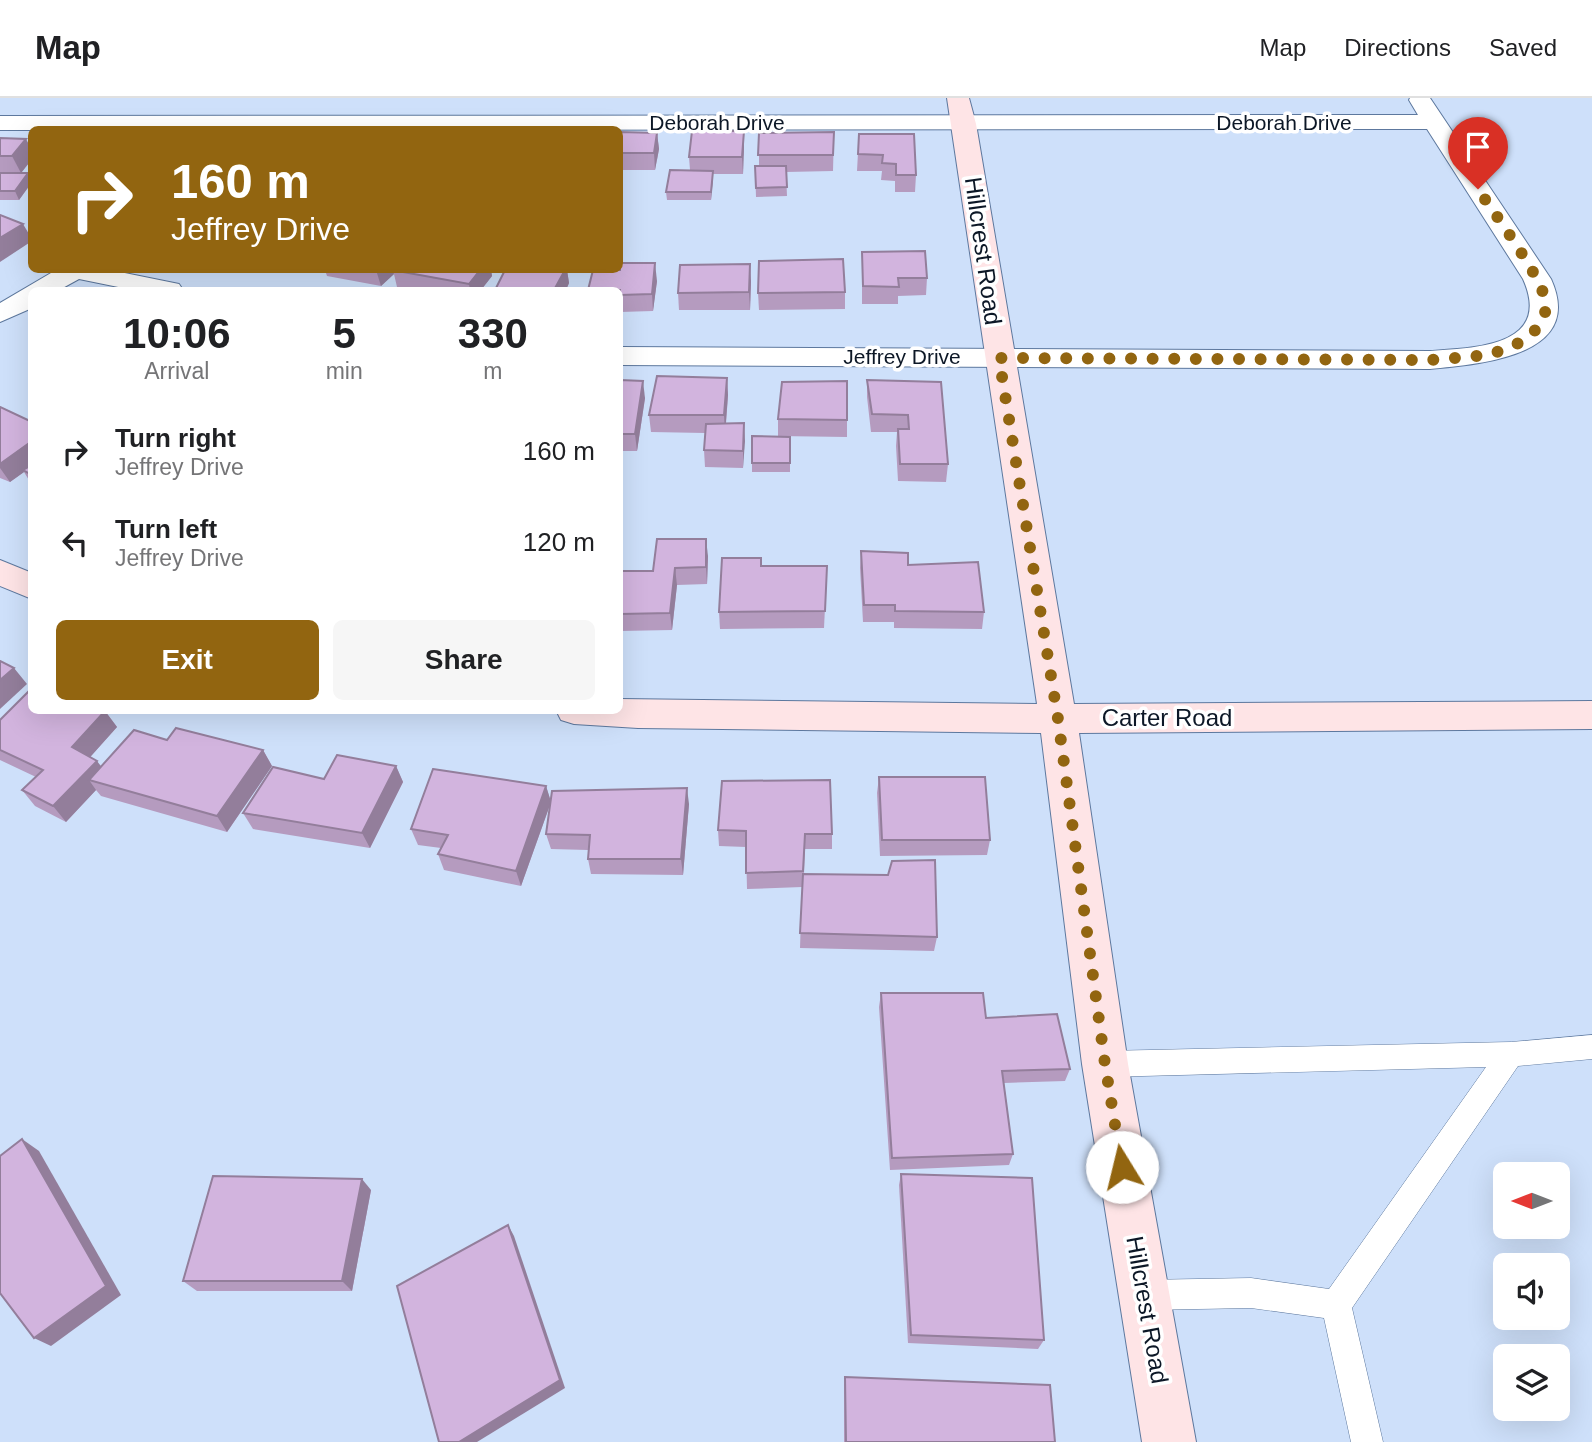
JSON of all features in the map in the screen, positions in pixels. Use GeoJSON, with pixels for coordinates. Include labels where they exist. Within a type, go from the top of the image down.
{"type":"FeatureCollection","features":[{"type":"Feature","properties":{"kind":"street"},"geometry":{"type":"LineString","coordinates":[[213,126],[230,98]]}},
{"type":"Feature","properties":{"kind":"street","name":"Jeffrey Drive"},"geometry":{"type":"LineString","coordinates":[[623,356],[1430,360],[1485,355],[1524,340],[1542,323],[1546,303],[1537,279],[1419,98]]}},
{"type":"Feature","properties":{"kind":"street","name":"Deborah Drive"},"geometry":{"type":"LineString","coordinates":[[0,123],[213,126],[961,111],[1434,122]]}},
{"type":"Feature","properties":{"kind":"street","name":"Hillcrest Road"},"geometry":{"type":"LineString","coordinates":[[961,111],[1058,719],[1105,1064],[1169,1442]]}},
{"type":"Feature","properties":{"kind":"street"},"geometry":{"type":"LineString","coordinates":[[45,287],[69,273]]}},
{"type":"Feature","properties":{"kind":"street"},"geometry":{"type":"LineString","coordinates":[[88,273],[155,287]]}},
{"type":"Feature","properties":{"kind":"street"},"geometry":{"type":"LineString","coordinates":[[0,314],[28,298]]}},
{"type":"Feature","properties":{"kind":"street"},"geometry":{"type":"LineString","coordinates":[[0,572],[28,585]]}},
{"type":"Feature","properties":{"kind":"street","name":"Carter Road"},"geometry":{"type":"LineString","coordinates":[[623,713],[1058,719],[1592,715]]}},
{"type":"Feature","properties":{"kind":"lane"},"geometry":{"type":"LineString","coordinates":[[1105,1064],[1511,1054],[1592,1047]]}},
{"type":"Feature","properties":{"kind":"lane"},"geometry":{"type":"LineString","coordinates":[[1367,1442],[1336,1305],[1511,1054]]}},
{"type":"Feature","properties":{"kind":"lane"},"geometry":{"type":"LineString","coordinates":[[1144,1295],[1251,1293],[1336,1305]]}},
{"type":"Feature","properties":{"kind":"building"},"geometry":{"type":"Polygon","coordinates":[[[692,131],[744,131],[742,157],[689,157],[692,131]]]}},
{"type":"Feature","properties":{"kind":"building"},"geometry":{"type":"Polygon","coordinates":[[[623,132],[657,133],[654,153],[623,153],[623,132]]]}},
{"type":"Feature","properties":{"kind":"building"},"geometry":{"type":"Polygon","coordinates":[[[834,132],[833,155],[758,155],[759,133],[834,132]]]}},
{"type":"Feature","properties":{"kind":"building"},"geometry":{"type":"Polygon","coordinates":[[[859,134],[914,134],[916,175],[896,175],[896,164],[882,163],[883,155],[858,154],[859,134]]]}},
{"type":"Feature","properties":{"kind":"building"},"geometry":{"type":"Polygon","coordinates":[[[0,138],[26,139],[12,156],[0,156],[0,138]]]}},
{"type":"Feature","properties":{"kind":"building"},"geometry":{"type":"Polygon","coordinates":[[[755,166],[786,166],[787,187],[756,188],[755,166]]]}},
{"type":"Feature","properties":{"kind":"building"},"geometry":{"type":"Polygon","coordinates":[[[670,170],[713,171],[711,192],[666,192],[670,170]]]}},
{"type":"Feature","properties":{"kind":"building"},"geometry":{"type":"Polygon","coordinates":[[[0,173],[28,173],[15,191],[0,191],[0,173]]]}},
{"type":"Feature","properties":{"kind":"building"},"geometry":{"type":"Polygon","coordinates":[[[0,215],[23,224],[0,238],[0,215]]]}},
{"type":"Feature","properties":{"kind":"building"},"geometry":{"type":"Polygon","coordinates":[[[925,251],[927,278],[898,278],[899,287],[863,286],[862,252],[925,251]]]}},
{"type":"Feature","properties":{"kind":"building"},"geometry":{"type":"Polygon","coordinates":[[[843,259],[845,292],[758,293],[759,261],[843,259]]]}},
{"type":"Feature","properties":{"kind":"building"},"geometry":{"type":"Polygon","coordinates":[[[623,263],[655,263],[652,294],[623,295],[623,287],[589,287],[592,273],[623,273],[623,263]]]}},
{"type":"Feature","properties":{"kind":"building"},"geometry":{"type":"Polygon","coordinates":[[[750,264],[749,292],[678,293],[680,265],[750,264]]]}},
{"type":"Feature","properties":{"kind":"building"},"geometry":{"type":"Polygon","coordinates":[[[408,273],[478,273],[469,284],[408,273]]]}},
{"type":"Feature","properties":{"kind":"building"},"geometry":{"type":"Polygon","coordinates":[[[504,273],[563,273],[556,287],[496,287],[504,273]]]}},
{"type":"Feature","properties":{"kind":"building"},"geometry":{"type":"Polygon","coordinates":[[[657,376],[727,378],[724,415],[649,415],[657,376]]]}},
{"type":"Feature","properties":{"kind":"building"},"geometry":{"type":"Polygon","coordinates":[[[623,380],[643,381],[635,434],[623,434],[623,380]]]}},
{"type":"Feature","properties":{"kind":"building"},"geometry":{"type":"Polygon","coordinates":[[[867,380],[941,382],[948,464],[900,464],[898,429],[909,429],[908,415],[872,414],[867,380]]]}},
{"type":"Feature","properties":{"kind":"building"},"geometry":{"type":"Polygon","coordinates":[[[847,381],[847,420],[778,419],[782,382],[847,381]]]}},
{"type":"Feature","properties":{"kind":"building"},"geometry":{"type":"Polygon","coordinates":[[[0,407],[28,420],[28,444],[0,464],[0,407]]]}},
{"type":"Feature","properties":{"kind":"building"},"geometry":{"type":"Polygon","coordinates":[[[744,423],[743,451],[704,450],[706,424],[744,423]]]}},
{"type":"Feature","properties":{"kind":"building"},"geometry":{"type":"Polygon","coordinates":[[[752,436],[790,437],[790,463],[752,463],[752,436]]]}},
{"type":"Feature","properties":{"kind":"building"},"geometry":{"type":"Polygon","coordinates":[[[657,539],[706,539],[706,567],[675,568],[670,613],[623,614],[623,571],[653,571],[657,539]]]}},
{"type":"Feature","properties":{"kind":"building"},"geometry":{"type":"Polygon","coordinates":[[[861,551],[908,553],[908,565],[978,562],[984,612],[895,611],[895,605],[864,605],[861,551]]]}},
{"type":"Feature","properties":{"kind":"building"},"geometry":{"type":"Polygon","coordinates":[[[722,558],[761,558],[761,566],[827,566],[825,611],[719,612],[722,558]]]}},
{"type":"Feature","properties":{"kind":"building"},"geometry":{"type":"Polygon","coordinates":[[[0,661],[14,668],[0,680],[0,661]]]}},
{"type":"Feature","properties":{"kind":"building"},"geometry":{"type":"Polygon","coordinates":[[[28,692],[28,714],[102,714],[72,747],[97,761],[53,806],[22,790],[43,770],[0,750],[0,720],[28,692]]]}},
{"type":"Feature","properties":{"kind":"building"},"geometry":{"type":"Polygon","coordinates":[[[176,728],[263,750],[217,816],[89,780],[134,730],[167,740],[176,728]]]}},
{"type":"Feature","properties":{"kind":"building"},"geometry":{"type":"Polygon","coordinates":[[[337,755],[396,766],[362,833],[243,813],[273,767],[324,779],[337,755]]]}},
{"type":"Feature","properties":{"kind":"building"},"geometry":{"type":"Polygon","coordinates":[[[433,769],[546,786],[516,871],[438,854],[448,835],[411,829],[433,769]]]}},
{"type":"Feature","properties":{"kind":"building"},"geometry":{"type":"Polygon","coordinates":[[[879,777],[985,777],[990,840],[882,840],[879,777]]]}},
{"type":"Feature","properties":{"kind":"building"},"geometry":{"type":"Polygon","coordinates":[[[830,780],[832,834],[805,834],[803,871],[746,873],[746,831],[718,830],[722,781],[830,780]]]}},
{"type":"Feature","properties":{"kind":"building"},"geometry":{"type":"Polygon","coordinates":[[[687,788],[681,859],[588,859],[590,835],[546,834],[552,791],[687,788]]]}},
{"type":"Feature","properties":{"kind":"building"},"geometry":{"type":"Polygon","coordinates":[[[935,860],[937,937],[800,933],[803,874],[888,875],[892,861],[935,860]]]}},
{"type":"Feature","properties":{"kind":"building"},"geometry":{"type":"Polygon","coordinates":[[[881,993],[983,993],[986,1018],[1057,1014],[1070,1069],[1002,1071],[1013,1154],[892,1158],[881,993]]]}},
{"type":"Feature","properties":{"kind":"building"},"geometry":{"type":"Polygon","coordinates":[[[22,1139],[106,1286],[34,1338],[0,1293],[0,1156],[22,1139]]]}},
{"type":"Feature","properties":{"kind":"building"},"geometry":{"type":"Polygon","coordinates":[[[901,1174],[1032,1178],[1044,1340],[911,1335],[901,1174]]]}},
{"type":"Feature","properties":{"kind":"building"},"geometry":{"type":"Polygon","coordinates":[[[213,1176],[362,1179],[342,1281],[183,1281],[213,1176]]]}},
{"type":"Feature","properties":{"kind":"building"},"geometry":{"type":"Polygon","coordinates":[[[508,1225],[560,1380],[459,1442],[439,1442],[397,1286],[508,1225]]]}},
{"type":"Feature","properties":{"kind":"building"},"geometry":{"type":"Polygon","coordinates":[[[845,1377],[1050,1385],[1055,1442],[846,1442],[845,1377]]]}},
{"type":"Feature","properties":{"kind":"route"},"geometry":{"type":"LineString","coordinates":[[1122,1167],[1105,1064],[1058,719],[999,358],[1430,360],[1485,355],[1524,340],[1542,323],[1546,303],[1537,279],[1478,189]]}}]}
